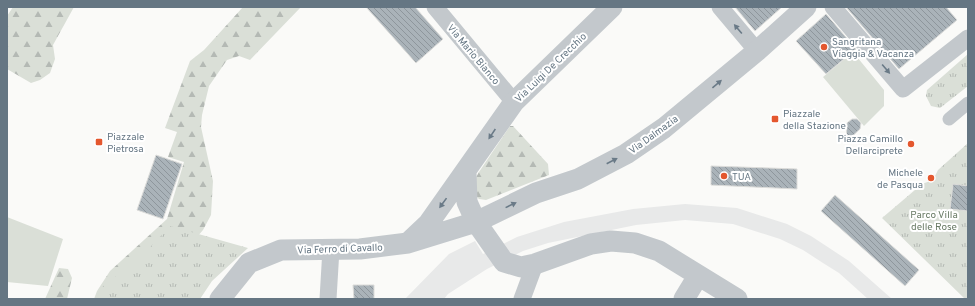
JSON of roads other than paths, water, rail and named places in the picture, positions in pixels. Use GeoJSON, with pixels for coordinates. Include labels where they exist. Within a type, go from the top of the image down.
{"type":"FeatureCollection","features":[{"type":"Feature","properties":{"kind":"street","name":"Via Mario Bianco"},"geometry":{"type":"LineString","coordinates":[[435,7],[514,102]]}},
{"type":"Feature","properties":{"kind":"street"},"geometry":{"type":"LineString","coordinates":[[720,7],[757,51]]}},
{"type":"Feature","properties":{"kind":"street","name":"Via Dalmazia"},"geometry":{"type":"LineString","coordinates":[[476,222],[536,193],[578,178],[626,154],[664,128],[757,51],[806,7]]}},
{"type":"Feature","properties":{"kind":"street"},"geometry":{"type":"LineString","coordinates":[[833,7],[903,90],[968,38]]}},
{"type":"Feature","properties":{"kind":"street","name":"Via Luigi De Crecchio"},"geometry":{"type":"LineString","coordinates":[[408,243],[428,224],[514,102],[610,8]]}},
{"type":"Feature","properties":{"kind":"street"},"geometry":{"type":"LineString","coordinates":[[949,119],[968,103]]}},
{"type":"Feature","properties":{"kind":"street"},"geometry":{"type":"LineString","coordinates":[[466,172],[467,202],[476,222],[504,262],[521,267],[536,264],[591,244],[611,241],[635,243],[659,251],[737,299]]}},
{"type":"Feature","properties":{"kind":"street","name":"Via Ferro di Cavallo"},"geometry":{"type":"LineString","coordinates":[[220,299],[249,263],[281,250],[367,249],[408,243],[476,222]]}},
{"type":"Feature","properties":{"kind":"street"},"geometry":{"type":"LineString","coordinates":[[328,299],[331,249]]}},
{"type":"Feature","properties":{"kind":"street"},"geometry":{"type":"LineString","coordinates":[[522,299],[536,264]]}},
{"type":"Feature","properties":{"kind":"street"},"geometry":{"type":"LineString","coordinates":[[684,299],[698,276]]}},
{"type":"Feature","properties":{"kind":"place","name":"Sangritana Viaggia & Vacanza"},"geometry":{"type":"Point","coordinates":[824,47]}},
{"type":"Feature","properties":{"kind":"place","name":"Piazzale della Stazione"},"geometry":{"type":"Point","coordinates":[775,119]}},
{"type":"Feature","properties":{"kind":"place","name":"Piazzale Pietrosa"},"geometry":{"type":"Point","coordinates":[99,142]}},
{"type":"Feature","properties":{"kind":"place","name":"Piazza Camillo Dellarciprete"},"geometry":{"type":"Point","coordinates":[911,144]}},
{"type":"Feature","properties":{"kind":"place","name":"TUA"},"geometry":{"type":"Point","coordinates":[724,176]}},
{"type":"Feature","properties":{"kind":"place","name":"Michele de Pasqua"},"geometry":{"type":"Point","coordinates":[931,178]}},
{"type":"Feature","properties":{"kind":"park label","name":"Parco Villa delle Rose"},"geometry":{"type":"Point","coordinates":[934,220]}}]}
